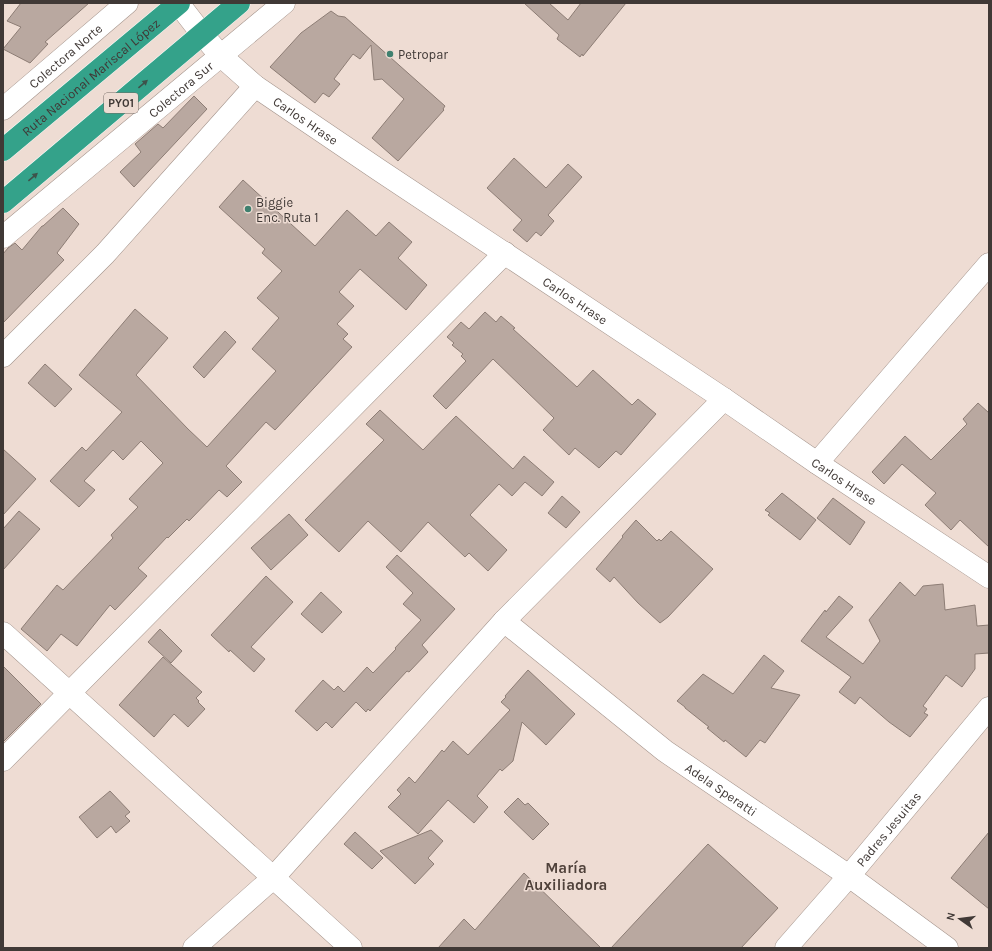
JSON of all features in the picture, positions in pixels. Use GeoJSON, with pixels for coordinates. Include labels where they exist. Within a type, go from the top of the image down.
{"type":"FeatureCollection","features":[{"type":"Feature","properties":{"kind":"highway","name":"Ruta Nacional Mariscal López"},"geometry":{"type":"LineString","coordinates":[[3,150],[179,3]]}},
{"type":"Feature","properties":{"kind":"highway","name":"PY01"},"geometry":{"type":"LineString","coordinates":[[3,202],[239,3]]}},
{"type":"Feature","properties":{"kind":"street","name":"Colectora Norte"},"geometry":{"type":"LineString","coordinates":[[3,109],[127,3]]}},
{"type":"Feature","properties":{"kind":"street","name":"Carlos Hrase"},"geometry":{"type":"LineString","coordinates":[[179,3],[220,55],[255,86],[379,170],[724,398],[817,463],[989,578]]}},
{"type":"Feature","properties":{"kind":"street","name":"Colectora Sur"},"geometry":{"type":"LineString","coordinates":[[3,237],[284,3]]}},
{"type":"Feature","properties":{"kind":"street"},"geometry":{"type":"LineString","coordinates":[[3,356],[105,254],[255,86]]}},
{"type":"Feature","properties":{"kind":"street"},"geometry":{"type":"LineString","coordinates":[[3,760],[505,253]]}},
{"type":"Feature","properties":{"kind":"street"},"geometry":{"type":"LineString","coordinates":[[817,463],[989,264]]}},
{"type":"Feature","properties":{"kind":"street"},"geometry":{"type":"LineString","coordinates":[[194,948],[273,878],[504,621],[724,398]]}},
{"type":"Feature","properties":{"kind":"street","name":"Adela Speratti"},"geometry":{"type":"LineString","coordinates":[[504,621],[665,751],[849,876],[947,948]]}},
{"type":"Feature","properties":{"kind":"street"},"geometry":{"type":"LineString","coordinates":[[3,633],[350,948]]}},
{"type":"Feature","properties":{"kind":"street","name":"Padres Jesuitas"},"geometry":{"type":"LineString","coordinates":[[786,948],[849,876],[989,708]]}},
{"type":"Feature","properties":{"kind":"building"},"geometry":{"type":"Polygon","coordinates":[[[21,3],[89,3],[45,42],[48,44],[30,63],[3,49],[21,27],[7,21],[21,3]]]}},
{"type":"Feature","properties":{"kind":"building"},"geometry":{"type":"Polygon","coordinates":[[[524,3],[549,3],[568,20],[581,3],[626,3],[583,56],[582,54],[580,57],[557,39],[559,35],[524,3]]]}},
{"type":"Feature","properties":{"kind":"building"},"geometry":{"type":"Polygon","coordinates":[[[331,11],[338,16],[345,17],[445,106],[443,109],[444,110],[398,161],[372,138],[404,99],[382,79],[374,80],[371,45],[360,59],[353,54],[334,79],[340,84],[329,97],[323,93],[315,103],[270,67],[301,33],[331,11]]]}},
{"type":"Feature","properties":{"kind":"building"},"geometry":{"type":"Polygon","coordinates":[[[194,96],[207,109],[134,187],[120,172],[141,152],[135,144],[158,124],[163,128],[194,96]]]}},
{"type":"Feature","properties":{"kind":"building"},"geometry":{"type":"Polygon","coordinates":[[[514,158],[546,188],[568,164],[582,177],[548,215],[554,221],[541,236],[536,232],[527,242],[513,230],[522,220],[487,188],[514,158]]]}},
{"type":"Feature","properties":{"kind":"building"},"geometry":{"type":"Polygon","coordinates":[[[243,180],[315,246],[347,210],[376,236],[389,222],[412,242],[398,258],[427,285],[406,310],[360,269],[339,292],[354,306],[337,324],[348,334],[343,339],[352,347],[275,430],[266,422],[226,466],[242,482],[227,497],[219,490],[189,521],[187,519],[168,538],[167,537],[138,568],[147,576],[115,610],[110,605],[77,646],[61,634],[47,651],[21,629],[57,585],[63,590],[113,538],[111,535],[138,507],[129,499],[163,463],[141,441],[123,460],[113,450],[84,481],[95,490],[79,507],[50,481],[82,447],[86,451],[122,412],[79,375],[135,309],[168,338],[136,375],[207,447],[276,371],[252,349],[279,318],[257,298],[282,271],[262,253],[265,249],[219,207],[243,180]]]}},
{"type":"Feature","properties":{"kind":"building"},"geometry":{"type":"Polygon","coordinates":[[[63,208],[79,224],[57,253],[64,260],[3,323],[3,254],[15,243],[22,250],[42,226],[63,208]]]}},
{"type":"Feature","properties":{"kind":"building"},"geometry":{"type":"Polygon","coordinates":[[[485,312],[496,322],[501,316],[515,328],[513,329],[577,387],[593,370],[632,405],[638,399],[656,414],[621,455],[616,451],[599,468],[575,448],[569,455],[543,430],[554,418],[493,359],[446,409],[433,396],[466,361],[461,356],[463,354],[452,345],[454,343],[447,337],[461,322],[469,329],[485,312]]]}},
{"type":"Feature","properties":{"kind":"building"},"geometry":{"type":"Polygon","coordinates":[[[225,331],[236,342],[204,378],[193,367],[225,331]]]}},
{"type":"Feature","properties":{"kind":"building"},"geometry":{"type":"Polygon","coordinates":[[[45,364],[72,389],[55,407],[28,383],[45,364]]]}},
{"type":"Feature","properties":{"kind":"building"},"geometry":{"type":"Polygon","coordinates":[[[978,403],[989,413],[989,547],[960,520],[951,530],[925,505],[936,493],[902,464],[884,484],[872,472],[905,436],[931,460],[967,424],[963,419],[978,403]]]}},
{"type":"Feature","properties":{"kind":"building"},"geometry":{"type":"Polygon","coordinates":[[[380,410],[423,450],[456,416],[513,469],[524,456],[554,482],[542,496],[525,482],[512,496],[499,484],[470,515],[507,550],[488,571],[469,553],[465,557],[428,522],[401,552],[368,521],[339,552],[305,520],[384,440],[366,424],[380,410]]]}},
{"type":"Feature","properties":{"kind":"building"},"geometry":{"type":"Polygon","coordinates":[[[3,449],[36,479],[3,515],[3,449]]]}},
{"type":"Feature","properties":{"kind":"building"},"geometry":{"type":"Polygon","coordinates":[[[782,493],[816,520],[800,540],[768,515],[770,513],[765,510],[782,493]]]}},
{"type":"Feature","properties":{"kind":"building"},"geometry":{"type":"Polygon","coordinates":[[[562,496],[580,512],[566,528],[548,513],[562,496]]]}},
{"type":"Feature","properties":{"kind":"building"},"geometry":{"type":"Polygon","coordinates":[[[833,498],[865,522],[850,545],[817,518],[833,498]]]}},
{"type":"Feature","properties":{"kind":"building"},"geometry":{"type":"Polygon","coordinates":[[[19,511],[40,529],[3,570],[3,529],[19,511]]]}},
{"type":"Feature","properties":{"kind":"building"},"geometry":{"type":"Polygon","coordinates":[[[289,514],[308,535],[271,570],[251,548],[289,514]]]}},
{"type":"Feature","properties":{"kind":"building"},"geometry":{"type":"Polygon","coordinates":[[[636,520],[657,541],[659,539],[661,541],[671,531],[713,569],[668,617],[660,623],[638,603],[614,577],[610,582],[596,569],[636,520]]]}},
{"type":"Feature","properties":{"kind":"building"},"geometry":{"type":"Polygon","coordinates":[[[397,555],[455,609],[422,645],[428,652],[409,672],[407,671],[370,711],[368,709],[366,712],[356,702],[332,728],[326,722],[317,731],[295,711],[323,680],[334,690],[338,686],[344,692],[367,667],[373,673],[421,620],[403,604],[413,593],[386,567],[397,555]]]}},
{"type":"Feature","properties":{"kind":"building"},"geometry":{"type":"Polygon","coordinates":[[[266,576],[293,602],[251,647],[265,659],[254,672],[211,635],[266,576]]]}},
{"type":"Feature","properties":{"kind":"building"},"geometry":{"type":"Polygon","coordinates":[[[900,582],[915,596],[923,586],[943,584],[945,610],[975,605],[977,626],[989,625],[989,653],[975,654],[975,669],[962,687],[946,675],[923,706],[927,709],[924,713],[928,715],[910,737],[889,722],[860,697],[855,704],[839,692],[851,677],[801,641],[825,610],[826,612],[839,596],[853,607],[826,637],[863,664],[880,641],[869,620],[900,582]]]}},
{"type":"Feature","properties":{"kind":"building"},"geometry":{"type":"Polygon","coordinates":[[[321,592],[342,612],[322,633],[301,614],[321,592]]]}},
{"type":"Feature","properties":{"kind":"building"},"geometry":{"type":"Polygon","coordinates":[[[160,629],[182,651],[171,663],[148,642],[160,629]]]}},
{"type":"Feature","properties":{"kind":"building"},"geometry":{"type":"Polygon","coordinates":[[[764,655],[784,671],[771,688],[800,695],[765,743],[760,740],[746,757],[725,740],[724,742],[707,728],[709,727],[677,701],[703,674],[733,694],[764,655]]]}},
{"type":"Feature","properties":{"kind":"building"},"geometry":{"type":"Polygon","coordinates":[[[163,657],[202,692],[196,698],[205,709],[188,727],[174,714],[154,737],[119,705],[163,657]]]}},
{"type":"Feature","properties":{"kind":"building"},"geometry":{"type":"Polygon","coordinates":[[[3,666],[41,704],[3,742],[3,666]]]}},
{"type":"Feature","properties":{"kind":"building"},"geometry":{"type":"Polygon","coordinates":[[[528,670],[575,714],[546,745],[522,722],[513,761],[502,771],[500,769],[477,796],[488,807],[474,823],[448,800],[418,834],[388,807],[401,794],[397,790],[409,777],[415,783],[442,750],[444,752],[453,741],[468,755],[510,710],[501,702],[528,670]]]}},
{"type":"Feature","properties":{"kind":"building"},"geometry":{"type":"Polygon","coordinates":[[[110,791],[130,812],[125,816],[130,821],[116,833],[111,826],[97,838],[79,817],[110,791]]]}},
{"type":"Feature","properties":{"kind":"building"},"geometry":{"type":"Polygon","coordinates":[[[518,798],[525,805],[528,803],[549,824],[533,840],[504,812],[518,798]]]}},
{"type":"Feature","properties":{"kind":"building"},"geometry":{"type":"Polygon","coordinates":[[[431,830],[443,841],[428,858],[434,864],[415,884],[380,851],[431,830]]]}},
{"type":"Feature","properties":{"kind":"building"},"geometry":{"type":"Polygon","coordinates":[[[355,832],[383,858],[372,869],[344,844],[355,832]]]}},
{"type":"Feature","properties":{"kind":"building"},"geometry":{"type":"Polygon","coordinates":[[[989,832],[989,909],[951,878],[989,832]]]}},
{"type":"Feature","properties":{"kind":"building"},"geometry":{"type":"Polygon","coordinates":[[[708,844],[778,908],[741,948],[611,948],[708,844]]]}},
{"type":"Feature","properties":{"kind":"building"},"geometry":{"type":"Polygon","coordinates":[[[524,873],[601,948],[438,948],[464,919],[475,930],[524,873]]]}},
{"type":"Feature","properties":{"kind":"place","name":"Petropar"},"geometry":{"type":"Point","coordinates":[390,54]}},
{"type":"Feature","properties":{"kind":"place","name":"Biggie Enc. Ruta 1"},"geometry":{"type":"Point","coordinates":[248,209]}},
{"type":"Feature","properties":{"kind":"district","name":"María Auxiliadora"},"geometry":{"type":"Point","coordinates":[566,876]}}]}
